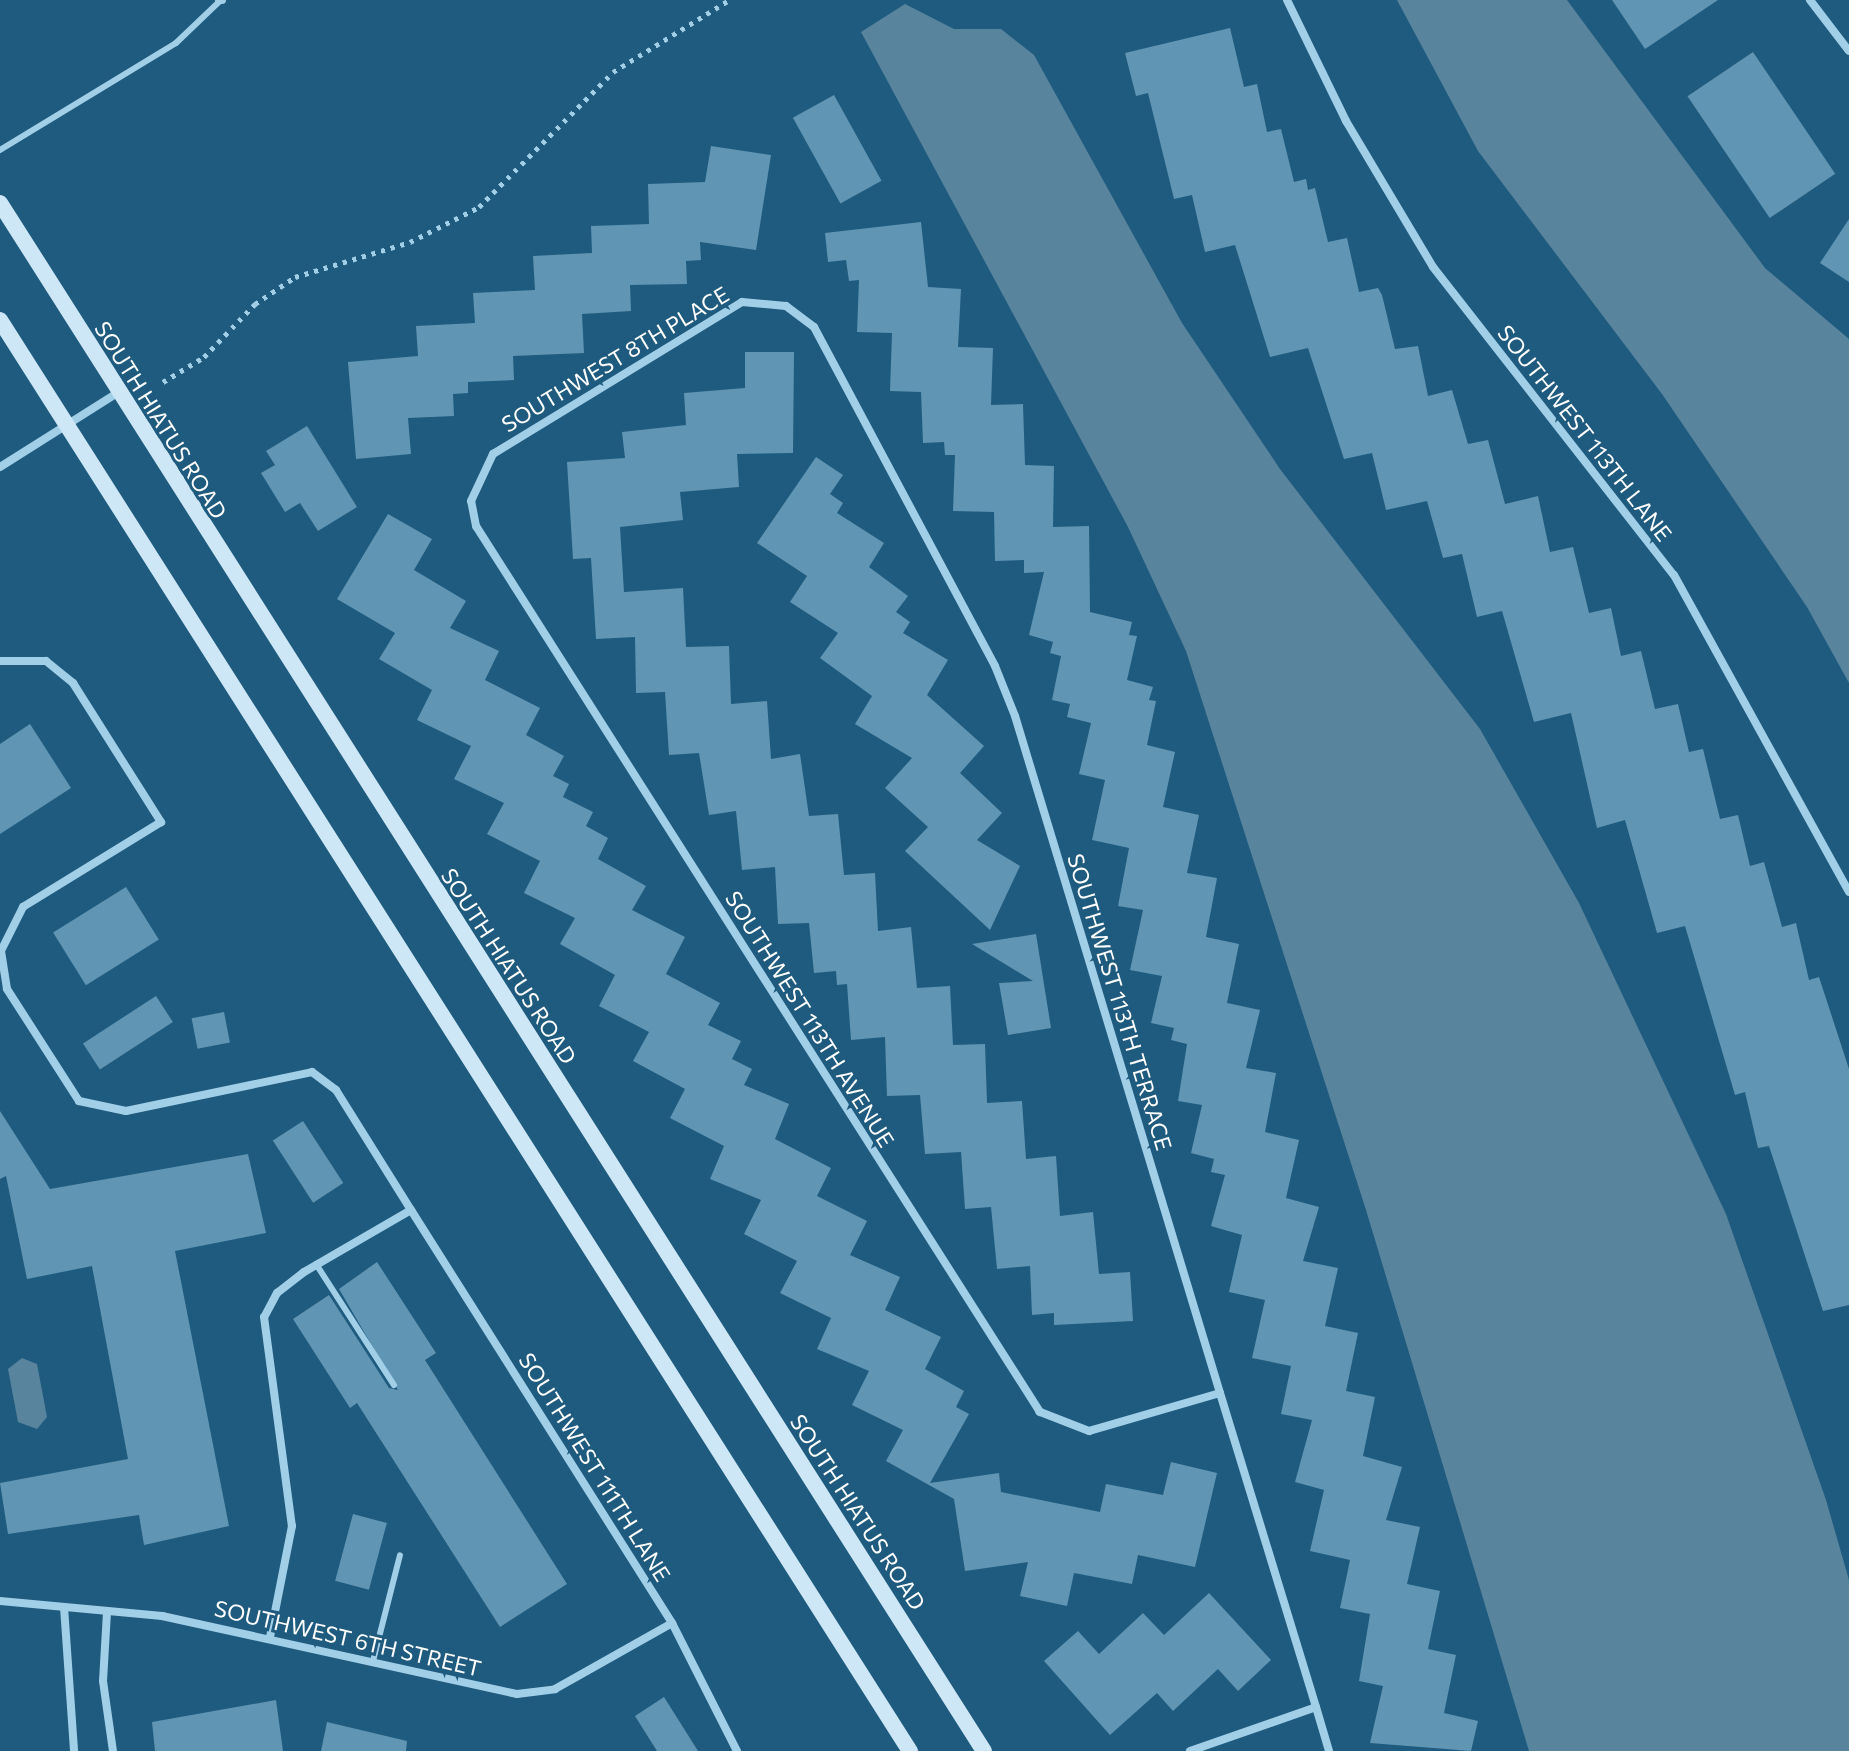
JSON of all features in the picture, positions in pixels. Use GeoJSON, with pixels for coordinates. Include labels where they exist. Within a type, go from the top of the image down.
{"type":"FeatureCollection","features":[{"type":"Feature","properties":{"kind":"main road","name":"SOUTH HIATUS ROAD"},"geometry":{"type":"LineString","coordinates":[[0,203],[117,393],[984,1751]]}},
{"type":"Feature","properties":{"kind":"main road"},"geometry":{"type":"LineString","coordinates":[[0,320],[910,1751]]}},
{"type":"Feature","properties":{"kind":"street","name":"SOUTHWEST 113TH LANE"},"geometry":{"type":"LineString","coordinates":[[1287,0],[1346,121],[1433,267],[1674,575],[1849,892]]}},
{"type":"Feature","properties":{"kind":"street"},"geometry":{"type":"LineString","coordinates":[[1810,0],[1849,51]]}},
{"type":"Feature","properties":{"kind":"street","name":"SOUTHWEST 8TH PLACE"},"geometry":{"type":"LineString","coordinates":[[476,477],[517,435],[742,302],[786,306]]}},
{"type":"Feature","properties":{"kind":"street","name":"SOUTHWEST 113TH TERRACE"},"geometry":{"type":"LineString","coordinates":[[786,306],[814,327],[1000,679],[1329,1751]]}},
{"type":"Feature","properties":{"kind":"street"},"geometry":{"type":"LineString","coordinates":[[0,467],[117,393]]}},
{"type":"Feature","properties":{"kind":"street","name":"SOUTHWEST 113TH AVENUE"},"geometry":{"type":"LineString","coordinates":[[476,477],[476,526],[1040,1412],[1089,1431],[1220,1393]]}},
{"type":"Feature","properties":{"kind":"street","name":"SOUTHWEST 111TH LANE"},"geometry":{"type":"LineString","coordinates":[[0,661],[46,661],[73,683],[161,822],[23,907],[1,951],[7,989],[79,1101],[126,1111],[312,1072],[336,1090],[672,1623],[737,1751]]}},
{"type":"Feature","properties":{"kind":"street"},"geometry":{"type":"LineString","coordinates":[[270,1637],[292,1526],[264,1317],[277,1293],[316,1264],[411,1210]]}},
{"type":"Feature","properties":{"kind":"street","name":"SOUTHWEST 6TH STREET"},"geometry":{"type":"LineString","coordinates":[[0,1601],[107,1612],[270,1637],[517,1694],[555,1689],[672,1623]]}},
{"type":"Feature","properties":{"kind":"street"},"geometry":{"type":"LineString","coordinates":[[64,1607],[74,1751]]}},
{"type":"Feature","properties":{"kind":"street"},"geometry":{"type":"LineString","coordinates":[[107,1612],[103,1681],[113,1751]]}},
{"type":"Feature","properties":{"kind":"street"},"geometry":{"type":"LineString","coordinates":[[1190,1751],[1316,1707]]}},
{"type":"Feature","properties":{"kind":"lane"},"geometry":{"type":"LineString","coordinates":[[0,150],[176,43],[220,0]]}},
{"type":"Feature","properties":{"kind":"lane"},"geometry":{"type":"LineString","coordinates":[[316,1264],[394,1385]]}},
{"type":"Feature","properties":{"kind":"lane"},"geometry":{"type":"LineString","coordinates":[[373,1661],[400,1555]]}},
{"type":"Feature","properties":{"kind":"path"},"geometry":{"type":"LineString","coordinates":[[163,382],[204,357],[255,304],[295,277],[410,242],[479,207],[613,72],[729,0]]}},
{"type":"Feature","properties":{"kind":"water"},"geometry":{"type":"Polygon","coordinates":[[[1397,0],[1567,0],[1765,268],[1849,339],[1849,683],[1807,607],[1662,394],[1478,151],[1397,0]]]}},
{"type":"Feature","properties":{"kind":"water"},"geometry":{"type":"Polygon","coordinates":[[[905,4],[954,29],[1001,29],[1034,55],[1182,323],[1280,469],[1480,729],[1579,903],[1726,1214],[1826,1500],[1849,1580],[1849,1751],[1529,1751],[1366,1210],[1186,651],[1128,527],[861,32],[905,4]]]}},
{"type":"Feature","properties":{"kind":"water"},"geometry":{"type":"Polygon","coordinates":[[[22,1358],[37,1364],[47,1417],[37,1429],[18,1422],[8,1369],[22,1358]]]}},
{"type":"Feature","properties":{"kind":"building"},"geometry":{"type":"Polygon","coordinates":[[[1612,0],[1718,0],[1645,49],[1612,0]]]}},
{"type":"Feature","properties":{"kind":"building"},"geometry":{"type":"Polygon","coordinates":[[[1230,28],[1244,87],[1257,84],[1267,132],[1281,129],[1294,182],[1306,179],[1308,190],[1315,188],[1328,242],[1347,238],[1359,292],[1378,288],[1395,349],[1418,346],[1428,396],[1452,390],[1468,444],[1488,440],[1505,504],[1538,496],[1550,552],[1573,547],[1589,613],[1611,608],[1621,656],[1641,651],[1655,709],[1678,704],[1689,752],[1703,749],[1720,819],[1738,815],[1750,866],[1764,862],[1782,927],[1796,923],[1809,980],[1819,977],[1849,1069],[1849,1305],[1823,1311],[1769,1146],[1758,1148],[1745,1092],[1735,1095],[1685,926],[1657,933],[1625,820],[1597,828],[1571,713],[1534,722],[1502,611],[1477,617],[1462,554],[1443,558],[1427,501],[1386,510],[1372,453],[1344,459],[1308,348],[1270,357],[1235,245],[1205,252],[1192,195],[1174,199],[1148,93],[1136,96],[1125,53],[1230,28]]]}},
{"type":"Feature","properties":{"kind":"building"},"geometry":{"type":"Polygon","coordinates":[[[1753,52],[1835,174],[1770,218],[1688,96],[1753,52]]]}},
{"type":"Feature","properties":{"kind":"building"},"geometry":{"type":"Polygon","coordinates":[[[834,95],[882,181],[840,203],[793,118],[834,95]]]}},
{"type":"Feature","properties":{"kind":"building"},"geometry":{"type":"Polygon","coordinates":[[[711,146],[771,155],[756,250],[700,242],[701,260],[686,261],[687,284],[630,285],[631,311],[582,314],[584,353],[513,356],[514,380],[468,382],[468,393],[453,394],[454,416],[408,418],[411,454],[356,459],[348,362],[418,356],[416,326],[475,323],[473,293],[535,290],[533,256],[592,253],[591,226],[649,224],[648,184],[705,182],[711,146]]]}},
{"type":"Feature","properties":{"kind":"building"},"geometry":{"type":"Polygon","coordinates":[[[1849,219],[1849,282],[1820,263],[1849,219]]]}},
{"type":"Feature","properties":{"kind":"building"},"geometry":{"type":"Polygon","coordinates":[[[921,222],[928,287],[961,289],[958,347],[993,348],[991,405],[1023,404],[1025,465],[1054,466],[1053,527],[1089,526],[1090,612],[1132,622],[1129,635],[1137,636],[1127,680],[1153,687],[1149,700],[1156,701],[1147,745],[1175,752],[1163,807],[1199,815],[1187,873],[1217,878],[1206,937],[1239,944],[1227,1003],[1260,1010],[1246,1068],[1276,1073],[1265,1132],[1299,1140],[1286,1198],[1319,1207],[1303,1261],[1338,1268],[1325,1326],[1358,1333],[1346,1391],[1375,1397],[1363,1456],[1402,1467],[1386,1520],[1420,1527],[1407,1584],[1440,1591],[1428,1649],[1456,1655],[1444,1713],[1478,1721],[1471,1751],[1370,1743],[1383,1686],[1359,1681],[1370,1614],[1340,1608],[1350,1560],[1310,1551],[1324,1490],[1295,1482],[1312,1420],[1281,1414],[1291,1366],[1252,1358],[1265,1300],[1229,1292],[1242,1235],[1211,1226],[1225,1175],[1211,1172],[1214,1159],[1191,1153],[1202,1105],[1178,1101],[1187,1044],[1171,1040],[1174,1028],[1151,1023],[1162,976],[1130,970],[1143,910],[1118,906],[1129,848],[1092,840],[1105,780],[1079,774],[1091,723],[1067,717],[1070,704],[1052,700],[1061,656],[1050,653],[1053,642],[1029,635],[1044,572],[1024,573],[1024,560],[995,561],[994,512],[953,511],[955,455],[945,455],[944,442],[923,443],[921,392],[890,391],[892,333],[857,332],[859,280],[849,281],[846,260],[828,262],[825,233],[921,222]]]}},
{"type":"Feature","properties":{"kind":"building"},"geometry":{"type":"Polygon","coordinates":[[[745,352],[794,352],[793,453],[737,454],[739,487],[680,492],[683,520],[620,527],[624,592],[683,588],[686,647],[729,646],[731,704],[767,701],[771,759],[800,754],[809,816],[838,814],[844,875],[875,873],[878,931],[911,927],[917,988],[950,986],[953,1045],[985,1044],[987,1103],[1022,1101],[1026,1159],[1056,1156],[1060,1216],[1093,1212],[1099,1274],[1130,1272],[1133,1321],[1054,1325],[1054,1313],[1032,1315],[1030,1266],[997,1269],[991,1207],[965,1209],[961,1152],[925,1154],[920,1095],[887,1096],[885,1037],[851,1040],[847,984],[837,985],[836,971],[814,973],[809,923],[778,924],[775,867],[742,870],[736,811],[709,815],[699,753],[669,755],[665,692],[636,693],[635,637],[596,639],[591,558],[573,559],[567,462],[625,458],[622,432],[686,425],[684,393],[745,388],[745,352]]]}},
{"type":"Feature","properties":{"kind":"building"},"geometry":{"type":"Polygon","coordinates":[[[307,426],[357,507],[318,531],[300,503],[285,512],[261,473],[275,465],[266,451],[307,426]]]}},
{"type":"Feature","properties":{"kind":"building"},"geometry":{"type":"Polygon","coordinates":[[[816,457],[843,475],[830,494],[843,503],[837,513],[884,543],[869,567],[908,596],[896,612],[910,622],[903,633],[948,660],[927,695],[984,746],[960,773],[1002,813],[977,840],[1020,866],[990,930],[905,851],[928,827],[885,788],[912,758],[855,724],[872,696],[820,658],[838,633],[790,602],[807,576],[757,543],[816,457]]]}},
{"type":"Feature","properties":{"kind":"building"},"geometry":{"type":"Polygon","coordinates":[[[388,514],[432,539],[414,570],[466,601],[450,628],[499,651],[485,680],[540,708],[526,735],[564,756],[553,776],[569,784],[563,797],[593,812],[586,826],[608,838],[598,859],[646,886],[632,910],[685,937],[666,974],[720,1003],[708,1025],[741,1041],[732,1059],[752,1069],[744,1085],[789,1104],[775,1139],[831,1168],[817,1196],[867,1221],[850,1255],[900,1277],[885,1310],[941,1337],[925,1369],[964,1391],[956,1407],[969,1414],[930,1483],[999,1473],[1001,1492],[1100,1512],[1106,1484],[1163,1495],[1171,1462],[1217,1473],[1195,1567],[1138,1555],[1132,1584],[1074,1573],[1067,1606],[1020,1596],[1028,1562],[965,1571],[954,1499],[886,1461],[903,1430],[852,1405],[869,1371],[817,1349],[831,1318],[780,1293],[797,1261],[744,1234],[761,1200],[710,1179],[724,1146],[670,1118],[685,1089],[633,1061],[649,1032],[599,1006],[615,975],[560,944],[575,918],[524,893],[540,861],[487,834],[504,803],[454,779],[471,746],[417,720],[432,690],[379,659],[395,633],[337,599],[388,514]]]}},
{"type":"Feature","properties":{"kind":"building"},"geometry":{"type":"Polygon","coordinates":[[[30,724],[71,788],[0,834],[0,744],[30,724]]]}},
{"type":"Feature","properties":{"kind":"building"},"geometry":{"type":"Polygon","coordinates":[[[126,887],[159,940],[86,985],[53,933],[126,887]]]}},
{"type":"Feature","properties":{"kind":"building"},"geometry":{"type":"Polygon","coordinates":[[[1036,934],[1051,1028],[1008,1035],[999,983],[1033,981],[972,944],[1036,934]]]}},
{"type":"Feature","properties":{"kind":"building"},"geometry":{"type":"Polygon","coordinates":[[[156,996],[173,1022],[100,1069],[83,1043],[156,996]]]}},
{"type":"Feature","properties":{"kind":"building"},"geometry":{"type":"Polygon","coordinates":[[[224,1012],[230,1042],[198,1049],[192,1018],[224,1012]]]}},
{"type":"Feature","properties":{"kind":"building"},"geometry":{"type":"Polygon","coordinates":[[[0,1111],[50,1189],[248,1154],[266,1233],[175,1251],[229,1526],[144,1545],[139,1515],[8,1534],[0,1483],[128,1459],[92,1266],[27,1279],[6,1176],[0,1179],[0,1111]]]}},
{"type":"Feature","properties":{"kind":"building"},"geometry":{"type":"Polygon","coordinates":[[[303,1121],[343,1183],[313,1203],[273,1141],[303,1121]]]}},
{"type":"Feature","properties":{"kind":"building"},"geometry":{"type":"Polygon","coordinates":[[[377,1262],[436,1353],[425,1360],[567,1584],[500,1627],[357,1403],[350,1408],[293,1319],[329,1295],[389,1388],[398,1390],[339,1289],[377,1262]]]}},
{"type":"Feature","properties":{"kind":"building"},"geometry":{"type":"Polygon","coordinates":[[[353,1514],[387,1523],[369,1590],[335,1581],[353,1514]]]}},
{"type":"Feature","properties":{"kind":"building"},"geometry":{"type":"Polygon","coordinates":[[[1209,1593],[1271,1660],[1238,1691],[1218,1669],[1173,1711],[1157,1693],[1110,1735],[1044,1661],[1078,1631],[1099,1654],[1143,1613],[1164,1635],[1209,1593]]]}},
{"type":"Feature","properties":{"kind":"building"},"geometry":{"type":"Polygon","coordinates":[[[664,1697],[698,1751],[657,1751],[635,1716],[664,1697]]]}},
{"type":"Feature","properties":{"kind":"building"},"geometry":{"type":"Polygon","coordinates":[[[276,1700],[283,1751],[155,1751],[152,1722],[276,1700]]]}},
{"type":"Feature","properties":{"kind":"building"},"geometry":{"type":"Polygon","coordinates":[[[327,1722],[407,1741],[406,1751],[321,1751],[327,1722]]]}}]}
